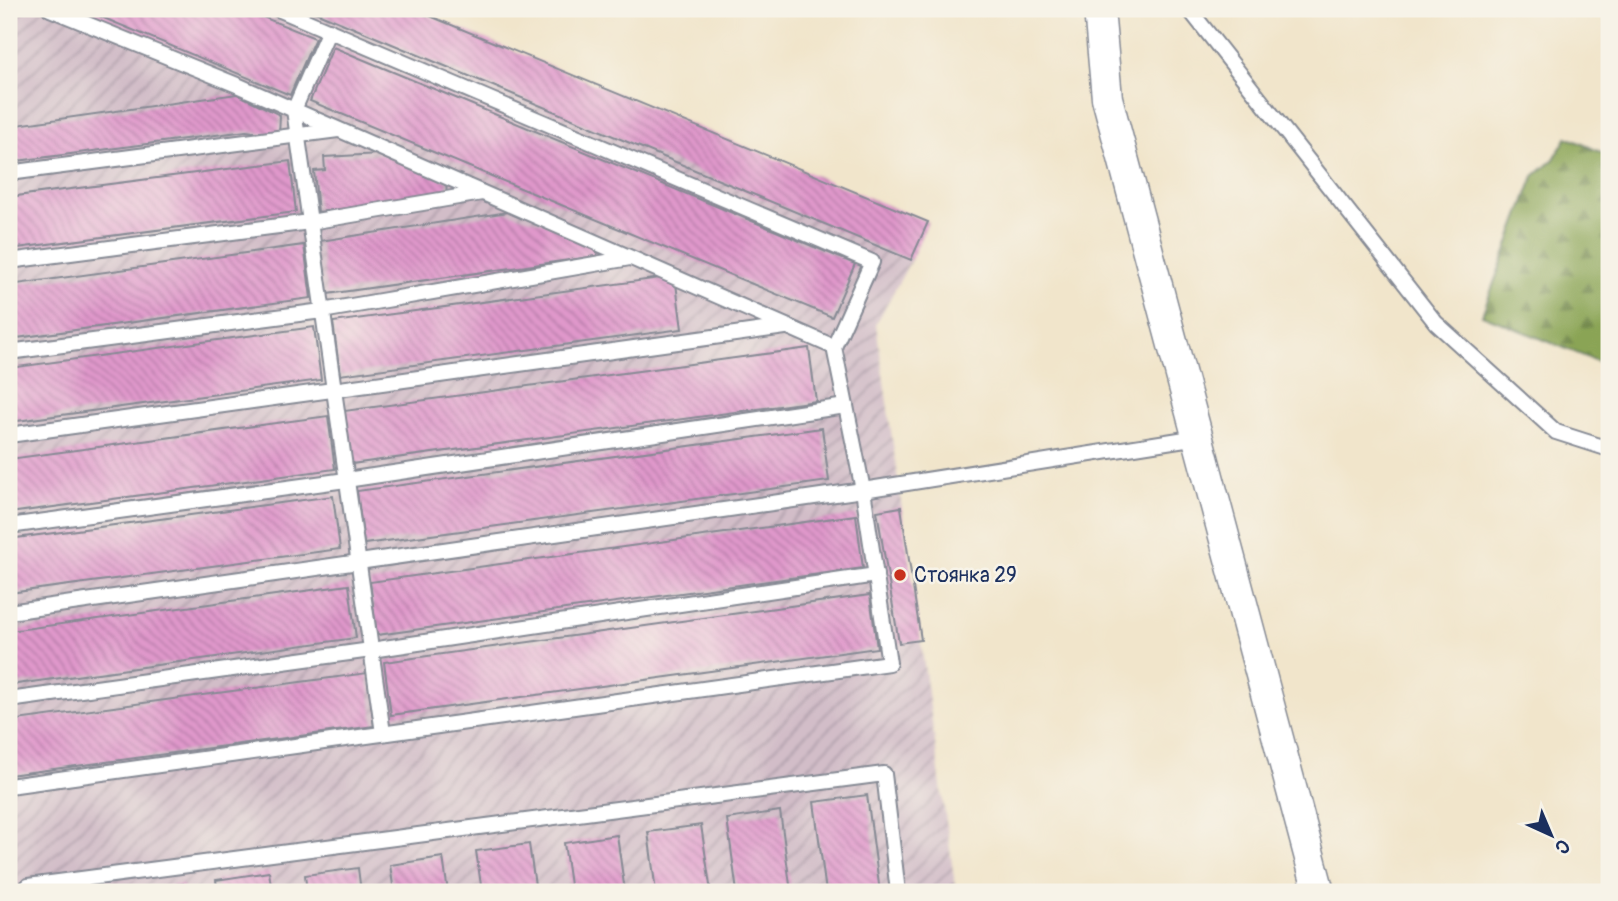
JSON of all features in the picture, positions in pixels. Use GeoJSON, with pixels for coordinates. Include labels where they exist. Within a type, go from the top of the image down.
{"type":"FeatureCollection","features":[{"type":"Feature","properties":{"kind":"street"},"geometry":{"type":"LineString","coordinates":[[1099,9],[1107,99],[1320,892]]}},
{"type":"Feature","properties":{"kind":"lane"},"geometry":{"type":"LineString","coordinates":[[50,9],[294,110],[834,347]]}},
{"type":"Feature","properties":{"kind":"lane"},"geometry":{"type":"LineString","coordinates":[[9,786],[890,663],[863,490],[834,347],[872,261],[278,9]]}},
{"type":"Feature","properties":{"kind":"lane"},"geometry":{"type":"LineString","coordinates":[[1189,9],[1436,323],[1556,432],[1609,449]]}},
{"type":"Feature","properties":{"kind":"lane"},"geometry":{"type":"LineString","coordinates":[[329,30],[294,110],[383,733]]}},
{"type":"Feature","properties":{"kind":"lane"},"geometry":{"type":"LineString","coordinates":[[9,173],[339,130]]}},
{"type":"Feature","properties":{"kind":"lane"},"geometry":{"type":"LineString","coordinates":[[9,261],[310,222],[484,193]]}},
{"type":"Feature","properties":{"kind":"lane"},"geometry":{"type":"LineString","coordinates":[[9,352],[322,311],[631,258]]}},
{"type":"Feature","properties":{"kind":"lane"},"geometry":{"type":"LineString","coordinates":[[9,435],[786,326]]}},
{"type":"Feature","properties":{"kind":"lane"},"geometry":{"type":"LineString","coordinates":[[9,526],[346,480],[846,406]]}},
{"type":"Feature","properties":{"kind":"lane"},"geometry":{"type":"LineString","coordinates":[[9,612],[863,490],[1198,437]]}},
{"type":"Feature","properties":{"kind":"lane"},"geometry":{"type":"LineString","coordinates":[[9,700],[371,650],[876,575]]}},
{"type":"Feature","properties":{"kind":"lane"},"geometry":{"type":"LineString","coordinates":[[29,892],[28,886],[884,774],[898,892]]}},
{"type":"Feature","properties":{"kind":"shaded area"},"geometry":{"type":"Polygon","coordinates":[[[9,9],[413,9],[928,222],[911,260],[876,324],[956,892],[9,892],[9,9]]]}},
{"type":"Feature","properties":{"kind":"green space"},"geometry":{"type":"Polygon","coordinates":[[[1567,137],[1609,156],[1609,366],[1482,315],[1534,176],[1554,159],[1567,137]]]}},
{"type":"Feature","properties":{"kind":"building"},"geometry":{"type":"Polygon","coordinates":[[[82,9],[243,9],[315,38],[290,95],[82,9]]]}},
{"type":"Feature","properties":{"kind":"building"},"geometry":{"type":"Polygon","coordinates":[[[308,9],[413,9],[928,222],[911,260],[308,9]]]}},
{"type":"Feature","properties":{"kind":"building"},"geometry":{"type":"Polygon","coordinates":[[[333,47],[855,264],[832,317],[310,101],[333,47]]]}},
{"type":"Feature","properties":{"kind":"building"},"geometry":{"type":"Polygon","coordinates":[[[237,94],[280,115],[279,135],[246,131],[9,162],[9,126],[237,94]]]}},
{"type":"Feature","properties":{"kind":"building"},"geometry":{"type":"Polygon","coordinates":[[[380,154],[447,181],[446,195],[318,212],[314,171],[325,170],[324,157],[380,154]]]}},
{"type":"Feature","properties":{"kind":"building"},"geometry":{"type":"Polygon","coordinates":[[[290,161],[296,212],[9,249],[9,197],[290,161]]]}},
{"type":"Feature","properties":{"kind":"building"},"geometry":{"type":"Polygon","coordinates":[[[508,212],[596,240],[597,256],[327,294],[320,241],[508,212]]]}},
{"type":"Feature","properties":{"kind":"building"},"geometry":{"type":"Polygon","coordinates":[[[304,245],[311,298],[9,339],[9,285],[304,245]]]}},
{"type":"Feature","properties":{"kind":"building"},"geometry":{"type":"Polygon","coordinates":[[[675,276],[682,329],[340,375],[333,322],[675,276]]]}},
{"type":"Feature","properties":{"kind":"building"},"geometry":{"type":"Polygon","coordinates":[[[314,327],[321,380],[9,422],[9,368],[314,327]]]}},
{"type":"Feature","properties":{"kind":"building"},"geometry":{"type":"Polygon","coordinates":[[[809,348],[816,401],[351,464],[344,411],[809,348]]]}},
{"type":"Feature","properties":{"kind":"building"},"geometry":{"type":"Polygon","coordinates":[[[328,416],[335,469],[9,513],[9,459],[328,416]]]}},
{"type":"Feature","properties":{"kind":"building"},"geometry":{"type":"Polygon","coordinates":[[[822,428],[829,481],[364,544],[357,491],[822,428]]]}},
{"type":"Feature","properties":{"kind":"building"},"geometry":{"type":"Polygon","coordinates":[[[333,496],[340,549],[9,593],[9,539],[333,496]]]}},
{"type":"Feature","properties":{"kind":"building","name":"Стоянка 29"},"geometry":{"type":"Polygon","coordinates":[[[901,507],[921,640],[899,643],[877,511],[901,507]]]}},
{"type":"Feature","properties":{"kind":"building"},"geometry":{"type":"Polygon","coordinates":[[[856,515],[863,568],[377,635],[370,582],[856,515]]]}},
{"type":"Feature","properties":{"kind":"building"},"geometry":{"type":"Polygon","coordinates":[[[349,585],[356,638],[9,685],[9,631],[349,585]]]}},
{"type":"Feature","properties":{"kind":"building"},"geometry":{"type":"Polygon","coordinates":[[[870,595],[877,648],[391,715],[384,662],[870,595]]]}},
{"type":"Feature","properties":{"kind":"building"},"geometry":{"type":"Polygon","coordinates":[[[367,673],[374,726],[9,775],[9,721],[367,673]]]}},
{"type":"Feature","properties":{"kind":"building"},"geometry":{"type":"Polygon","coordinates":[[[867,795],[880,892],[826,892],[814,802],[867,795]]]}},
{"type":"Feature","properties":{"kind":"building"},"geometry":{"type":"Polygon","coordinates":[[[780,811],[791,892],[737,892],[727,819],[780,811]]]}},
{"type":"Feature","properties":{"kind":"building"},"geometry":{"type":"Polygon","coordinates":[[[701,825],[711,892],[656,892],[648,832],[701,825]]]}},
{"type":"Feature","properties":{"kind":"building"},"geometry":{"type":"Polygon","coordinates":[[[617,835],[625,892],[571,892],[564,843],[617,835]]]}},
{"type":"Feature","properties":{"kind":"building"},"geometry":{"type":"Polygon","coordinates":[[[529,844],[536,892],[482,892],[476,851],[529,844]]]}},
{"type":"Feature","properties":{"kind":"building"},"geometry":{"type":"Polygon","coordinates":[[[443,857],[448,892],[394,892],[390,865],[443,857]]]}},
{"type":"Feature","properties":{"kind":"building"},"geometry":{"type":"Polygon","coordinates":[[[358,868],[361,892],[307,892],[305,875],[358,868]]]}},
{"type":"Feature","properties":{"kind":"building"},"geometry":{"type":"Polygon","coordinates":[[[269,872],[272,892],[218,892],[216,880],[269,872]]]}},
{"type":"Feature","properties":{"kind":"building"},"geometry":{"type":"Polygon","coordinates":[[[183,884],[184,892],[137,892],[137,891],[183,884]]]}},
{"type":"Feature","properties":{"kind":"place","name":"Стоянка 29"},"geometry":{"type":"Point","coordinates":[900,575]}}]}
